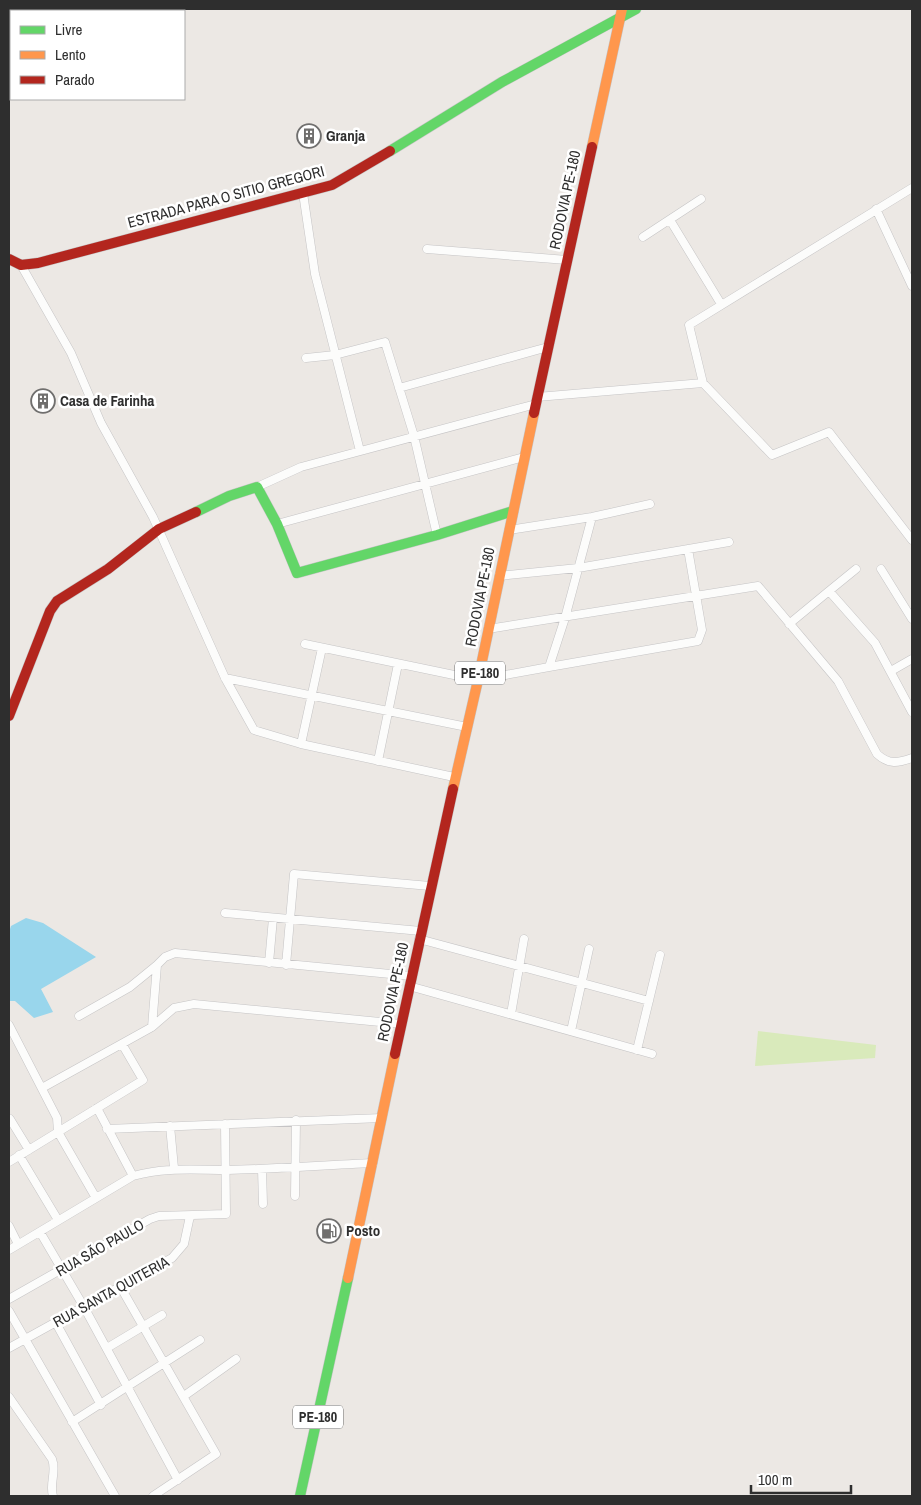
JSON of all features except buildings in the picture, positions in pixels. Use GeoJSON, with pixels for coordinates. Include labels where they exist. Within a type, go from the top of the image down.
{"type":"FeatureCollection","features":[{"type":"Feature","properties":{"kind":"main road","name":"ESTRADA PARA O SITIO GREGORI"},"geometry":{"type":"LineString","coordinates":[[20,265],[38,263],[304,194],[332,185],[354,174],[502,82],[621,13],[636,9]]}},
{"type":"Feature","properties":{"kind":"main road","name":"RODOVIA PE-180"},"geometry":{"type":"LineString","coordinates":[[300,1496],[373,1163],[430,886],[478,680],[512,511],[621,13]]}},
{"type":"Feature","properties":{"kind":"main road"},"geometry":{"type":"LineString","coordinates":[[9,259],[20,265]]}},
{"type":"Feature","properties":{"kind":"main road"},"geometry":{"type":"LineString","coordinates":[[9,716],[53,606],[133,551],[159,530],[229,496],[257,487],[298,573],[512,511]]}},
{"type":"Feature","properties":{"kind":"street"},"geometry":{"type":"LineString","coordinates":[[912,188],[689,325],[703,383],[772,455],[829,432],[912,540]]}},
{"type":"Feature","properties":{"kind":"street"},"geometry":{"type":"LineString","coordinates":[[304,194],[316,274],[360,451]]}},
{"type":"Feature","properties":{"kind":"street"},"geometry":{"type":"LineString","coordinates":[[642,237],[701,199]]}},
{"type":"Feature","properties":{"kind":"street"},"geometry":{"type":"LineString","coordinates":[[876,209],[912,286]]}},
{"type":"Feature","properties":{"kind":"street"},"geometry":{"type":"LineString","coordinates":[[670,220],[721,304]]}},
{"type":"Feature","properties":{"kind":"street"},"geometry":{"type":"LineString","coordinates":[[427,249],[567,260]]}},
{"type":"Feature","properties":{"kind":"street"},"geometry":{"type":"LineString","coordinates":[[20,265],[71,353],[101,423],[159,530],[225,678],[254,730],[301,744],[454,777]]}},
{"type":"Feature","properties":{"kind":"street"},"geometry":{"type":"LineString","coordinates":[[306,358],[335,355],[385,342],[414,436],[438,534]]}},
{"type":"Feature","properties":{"kind":"street"},"geometry":{"type":"LineString","coordinates":[[399,388],[548,347]]}},
{"type":"Feature","properties":{"kind":"street"},"geometry":{"type":"LineString","coordinates":[[257,487],[300,467],[536,400],[703,383]]}},
{"type":"Feature","properties":{"kind":"street"},"geometry":{"type":"LineString","coordinates":[[276,524],[524,456]]}},
{"type":"Feature","properties":{"kind":"street"},"geometry":{"type":"LineString","coordinates":[[509,530],[592,517],[650,504]]}},
{"type":"Feature","properties":{"kind":"street"},"geometry":{"type":"LineString","coordinates":[[549,667],[565,618],[592,517]]}},
{"type":"Feature","properties":{"kind":"street"},"geometry":{"type":"LineString","coordinates":[[499,576],[578,568],[729,542]]}},
{"type":"Feature","properties":{"kind":"street"},"geometry":{"type":"LineString","coordinates":[[305,644],[478,680],[694,643],[702,634],[688,549]]}},
{"type":"Feature","properties":{"kind":"street"},"geometry":{"type":"LineString","coordinates":[[789,624],[856,569]]}},
{"type":"Feature","properties":{"kind":"street"},"geometry":{"type":"LineString","coordinates":[[881,569],[912,619]]}},
{"type":"Feature","properties":{"kind":"street"},"geometry":{"type":"LineString","coordinates":[[488,629],[758,586],[838,681],[877,754],[893,763],[912,758]]}},
{"type":"Feature","properties":{"kind":"street"},"geometry":{"type":"LineString","coordinates":[[829,591],[875,643],[912,712]]}},
{"type":"Feature","properties":{"kind":"street"},"geometry":{"type":"LineString","coordinates":[[301,744],[322,648]]}},
{"type":"Feature","properties":{"kind":"street"},"geometry":{"type":"LineString","coordinates":[[891,671],[912,659]]}},
{"type":"Feature","properties":{"kind":"street"},"geometry":{"type":"LineString","coordinates":[[378,761],[398,664]]}},
{"type":"Feature","properties":{"kind":"street"},"geometry":{"type":"LineString","coordinates":[[225,678],[467,727]]}},
{"type":"Feature","properties":{"kind":"street"},"geometry":{"type":"LineString","coordinates":[[286,965],[294,874],[430,886]]}},
{"type":"Feature","properties":{"kind":"street"},"geometry":{"type":"LineString","coordinates":[[225,913],[420,935],[519,966],[649,1001]]}},
{"type":"Feature","properties":{"kind":"street"},"geometry":{"type":"LineString","coordinates":[[269,963],[273,918]]}},
{"type":"Feature","properties":{"kind":"street"},"geometry":{"type":"LineString","coordinates":[[511,1014],[524,939]]}},
{"type":"Feature","properties":{"kind":"street"},"geometry":{"type":"LineString","coordinates":[[571,1031],[589,949]]}},
{"type":"Feature","properties":{"kind":"street"},"geometry":{"type":"LineString","coordinates":[[79,1016],[130,987],[165,957],[179,953],[410,981],[511,1014],[652,1054]]}},
{"type":"Feature","properties":{"kind":"street"},"geometry":{"type":"LineString","coordinates":[[637,1050],[660,955]]}},
{"type":"Feature","properties":{"kind":"street"},"geometry":{"type":"LineString","coordinates":[[152,1027],[157,965]]}},
{"type":"Feature","properties":{"kind":"street"},"geometry":{"type":"LineString","coordinates":[[42,1088],[152,1027],[174,1008],[194,1004],[401,1024]]}},
{"type":"Feature","properties":{"kind":"street"},"geometry":{"type":"LineString","coordinates":[[9,1025],[58,1118],[58,1132],[96,1198]]}},
{"type":"Feature","properties":{"kind":"street"},"geometry":{"type":"LineString","coordinates":[[9,1162],[143,1080],[122,1044]]}},
{"type":"Feature","properties":{"kind":"street"},"geometry":{"type":"LineString","coordinates":[[97,1108],[133,1176]]}},
{"type":"Feature","properties":{"kind":"street"},"geometry":{"type":"LineString","coordinates":[[107,1129],[382,1118]]}},
{"type":"Feature","properties":{"kind":"street"},"geometry":{"type":"LineString","coordinates":[[10,1119],[28,1150]]}},
{"type":"Feature","properties":{"kind":"street"},"geometry":{"type":"LineString","coordinates":[[295,1196],[296,1120]]}},
{"type":"Feature","properties":{"kind":"street","name":"RUA SÃO PAULO"},"geometry":{"type":"LineString","coordinates":[[9,1299],[150,1219],[159,1216],[226,1214],[226,1124]]}},
{"type":"Feature","properties":{"kind":"street"},"geometry":{"type":"LineString","coordinates":[[170,1126],[174,1168]]}},
{"type":"Feature","properties":{"kind":"street"},"geometry":{"type":"LineString","coordinates":[[19,1155],[58,1220]]}},
{"type":"Feature","properties":{"kind":"street"},"geometry":{"type":"LineString","coordinates":[[9,1250],[133,1176],[150,1171],[174,1168],[225,1170],[373,1163]]}},
{"type":"Feature","properties":{"kind":"street"},"geometry":{"type":"LineString","coordinates":[[262,1169],[263,1204]]}},
{"type":"Feature","properties":{"kind":"street","name":"RUA SANTA QUITERIA"},"geometry":{"type":"LineString","coordinates":[[9,1348],[175,1256],[185,1240],[190,1216]]}},
{"type":"Feature","properties":{"kind":"street"},"geometry":{"type":"LineString","coordinates":[[9,1226],[18,1244]]}},
{"type":"Feature","properties":{"kind":"street"},"geometry":{"type":"LineString","coordinates":[[40,1232],[107,1348],[178,1480]]}},
{"type":"Feature","properties":{"kind":"street"},"geometry":{"type":"LineString","coordinates":[[120,1286],[216,1454],[153,1496]]}},
{"type":"Feature","properties":{"kind":"street"},"geometry":{"type":"LineString","coordinates":[[9,1312],[115,1496]]}},
{"type":"Feature","properties":{"kind":"street"},"geometry":{"type":"LineString","coordinates":[[107,1348],[162,1315]]}},
{"type":"Feature","properties":{"kind":"street"},"geometry":{"type":"LineString","coordinates":[[56,1323],[101,1405]]}},
{"type":"Feature","properties":{"kind":"street"},"geometry":{"type":"LineString","coordinates":[[72,1422],[166,1364],[200,1340]]}},
{"type":"Feature","properties":{"kind":"street"},"geometry":{"type":"LineString","coordinates":[[184,1396],[236,1359]]}},
{"type":"Feature","properties":{"kind":"street"},"geometry":{"type":"LineString","coordinates":[[9,1396],[52,1459],[54,1468],[52,1481],[54,1496]]}},
{"type":"Feature","properties":{"kind":"green space"},"geometry":{"type":"Polygon","coordinates":[[[758,1031],[876,1045],[875,1058],[755,1066],[758,1031]]]}},
{"type":"Feature","properties":{"kind":"water"},"geometry":{"type":"Polygon","coordinates":[[[26,918],[43,923],[96,957],[41,989],[53,1012],[34,1018],[15,1001],[9,1001],[9,932],[11,926],[26,918]]]}},
{"type":"Feature","properties":{"kind":"traffic: fast"},"geometry":{"type":"LineString","coordinates":[[390,151],[502,82],[636,9]]}},
{"type":"Feature","properties":{"kind":"traffic: fast"},"geometry":{"type":"LineString","coordinates":[[196,512],[229,496],[257,487],[277,524],[297,573],[437,535],[513,511]]}},
{"type":"Feature","properties":{"kind":"traffic: fast"},"geometry":{"type":"LineString","coordinates":[[300,1496],[348,1278]]}},
{"type":"Feature","properties":{"kind":"traffic: slow"},"geometry":{"type":"LineString","coordinates":[[592,147],[622,9]]}},
{"type":"Feature","properties":{"kind":"traffic: slow"},"geometry":{"type":"LineString","coordinates":[[453,789],[534,413]]}},
{"type":"Feature","properties":{"kind":"traffic: slow"},"geometry":{"type":"LineString","coordinates":[[348,1278],[395,1054]]}},
{"type":"Feature","properties":{"kind":"traffic: jam"},"geometry":{"type":"LineString","coordinates":[[534,413],[592,147]]}},
{"type":"Feature","properties":{"kind":"traffic: jam"},"geometry":{"type":"LineString","coordinates":[[9,259],[21,265],[38,263],[332,185],[390,151]]}},
{"type":"Feature","properties":{"kind":"traffic: jam"},"geometry":{"type":"LineString","coordinates":[[9,716],[50,611],[57,601],[108,569],[159,529],[196,512]]}},
{"type":"Feature","properties":{"kind":"traffic: jam"},"geometry":{"type":"LineString","coordinates":[[395,1054],[453,789]]}},
{"type":"Feature","properties":{"kind":"place","name":"Granja"},"geometry":{"type":"Point","coordinates":[309,136]}},
{"type":"Feature","properties":{"kind":"place","name":"Casa de Farinha"},"geometry":{"type":"Point","coordinates":[43,401]}},
{"type":"Feature","properties":{"kind":"place","name":"Posto"},"geometry":{"type":"Point","coordinates":[329,1231]}}]}
